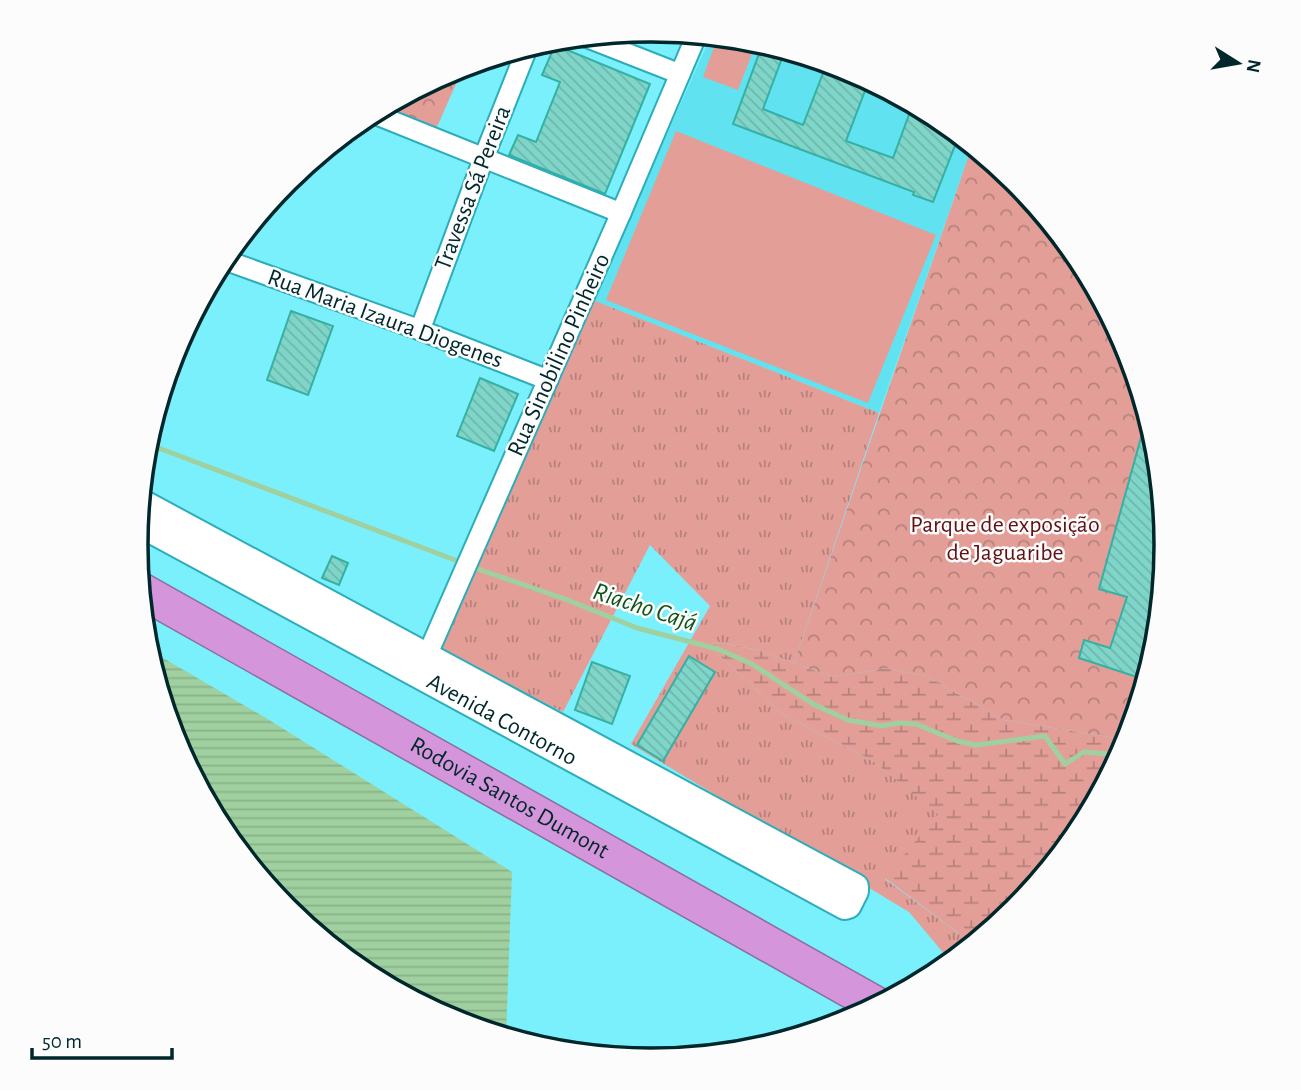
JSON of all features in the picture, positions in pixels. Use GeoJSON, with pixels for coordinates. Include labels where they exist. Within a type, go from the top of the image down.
{"type":"FeatureCollection","features":[{"type":"Feature","properties":{"kind":"highway","name":"Rodovia Santos Dumont"},"geometry":{"type":"LineString","coordinates":[[151,596],[866,999]]}},
{"type":"Feature","properties":{"kind":"street"},"geometry":{"type":"LineString","coordinates":[[604,44],[680,74]]}},
{"type":"Feature","properties":{"kind":"street","name":"Rua Sinobilino Pinheiro"},"geometry":{"type":"LineString","coordinates":[[422,666],[693,44]]}},
{"type":"Feature","properties":{"kind":"street","name":"Travessa Sá Pereira"},"geometry":{"type":"LineString","coordinates":[[420,330],[524,58]]}},
{"type":"Feature","properties":{"kind":"street"},"geometry":{"type":"LineString","coordinates":[[385,118],[621,213]]}},
{"type":"Feature","properties":{"kind":"street","name":"Rua Maria Izaura Diogenes"},"geometry":{"type":"LineString","coordinates":[[234,263],[420,330],[548,380]]}},
{"type":"Feature","properties":{"kind":"street"},"geometry":{"type":"LineString","coordinates":[[149,508],[422,666],[642,784],[855,887]]}},
{"type":"Feature","properties":{"kind":"street","name":"Avenida Contorno"},"geometry":{"type":"LineString","coordinates":[[148,527],[422,666]]}},
{"type":"Feature","properties":{"kind":"shaded area"},"geometry":{"type":"Polygon","coordinates":[[[707,45],[781,59],[843,80],[902,109],[969,156],[879,413],[593,300],[707,45]]]}},
{"type":"Feature","properties":{"kind":"shaded area"},"geometry":{"type":"Polygon","coordinates":[[[160,656],[266,718],[512,872],[506,1027],[458,1010],[399,981],[344,944],[272,877],[232,824],[199,767],[174,707],[160,656]]]}},
{"type":"Feature","properties":{"kind":"green space"},"geometry":{"type":"Polygon","coordinates":[[[714,46],[752,53],[738,90],[703,77],[714,46]]]}},
{"type":"Feature","properties":{"kind":"green space"},"geometry":{"type":"Polygon","coordinates":[[[458,80],[436,129],[393,113],[458,80]]]}},
{"type":"Feature","properties":{"kind":"green space"},"geometry":{"type":"Polygon","coordinates":[[[676,131],[936,235],[868,403],[606,300],[676,131]]]}},
{"type":"Feature","properties":{"kind":"green space","name":"Parque de exposição de Jaguaribe"},"geometry":{"type":"Polygon","coordinates":[[[969,156],[1029,213],[1069,266],[1102,323],[1127,383],[1144,447],[1154,545],[1144,643],[1127,707],[1115,738],[1004,720],[926,676],[887,668],[833,677],[794,663],[969,156]]]}},
{"type":"Feature","properties":{"kind":"green space"},"geometry":{"type":"Polygon","coordinates":[[[593,300],[879,413],[794,663],[758,650],[716,642],[709,646],[784,715],[873,761],[939,814],[885,879],[964,938],[944,953],[909,912],[631,744],[710,606],[650,545],[563,712],[439,649],[593,300]]]}},
{"type":"Feature","properties":{"kind":"green space"},"geometry":{"type":"Polygon","coordinates":[[[716,642],[758,650],[833,677],[887,668],[926,676],[1004,720],[1115,738],[1086,796],[1050,851],[1006,901],[965,938],[885,878],[938,814],[873,761],[784,715],[709,646],[716,642]]]}},
{"type":"Feature","properties":{"kind":"building"},"geometry":{"type":"Polygon","coordinates":[[[566,49],[650,84],[605,194],[509,155],[518,135],[536,142],[560,82],[542,75],[552,52],[566,49]]]}},
{"type":"Feature","properties":{"kind":"building"},"geometry":{"type":"Polygon","coordinates":[[[759,54],[782,59],[763,109],[803,125],[823,73],[865,90],[846,141],[893,158],[909,114],[955,145],[933,202],[913,195],[914,192],[733,124],[759,54]]]}},
{"type":"Feature","properties":{"kind":"building"},"geometry":{"type":"Polygon","coordinates":[[[291,311],[333,326],[308,395],[267,380],[291,311]]]}},
{"type":"Feature","properties":{"kind":"building"},"geometry":{"type":"Polygon","coordinates":[[[480,378],[518,394],[494,451],[457,436],[480,378]]]}},
{"type":"Feature","properties":{"kind":"building"},"geometry":{"type":"Polygon","coordinates":[[[1141,436],[1149,479],[1154,545],[1149,611],[1136,677],[1079,658],[1084,640],[1110,648],[1127,597],[1099,589],[1141,436]]]}},
{"type":"Feature","properties":{"kind":"building"},"geometry":{"type":"Polygon","coordinates":[[[332,556],[348,563],[339,585],[322,578],[332,556]]]}},
{"type":"Feature","properties":{"kind":"building"},"geometry":{"type":"Polygon","coordinates":[[[689,656],[715,672],[663,761],[637,745],[689,656]]]}},
{"type":"Feature","properties":{"kind":"building"},"geometry":{"type":"Polygon","coordinates":[[[592,662],[630,676],[612,724],[575,710],[592,662]]]}},
{"type":"Feature","properties":{"kind":"waterway","name":"Riacho Cajá"},"geometry":{"type":"LineString","coordinates":[[157,447],[463,563]]}},
{"type":"Feature","properties":{"kind":"waterway","name":"Riacho Cajá"},"geometry":{"type":"LineString","coordinates":[[472,567],[565,599],[637,628],[718,649],[752,664],[813,704],[848,720],[882,726],[916,724],[957,741],[976,745],[1045,736],[1065,764],[1084,752],[1108,754]]}}]}
